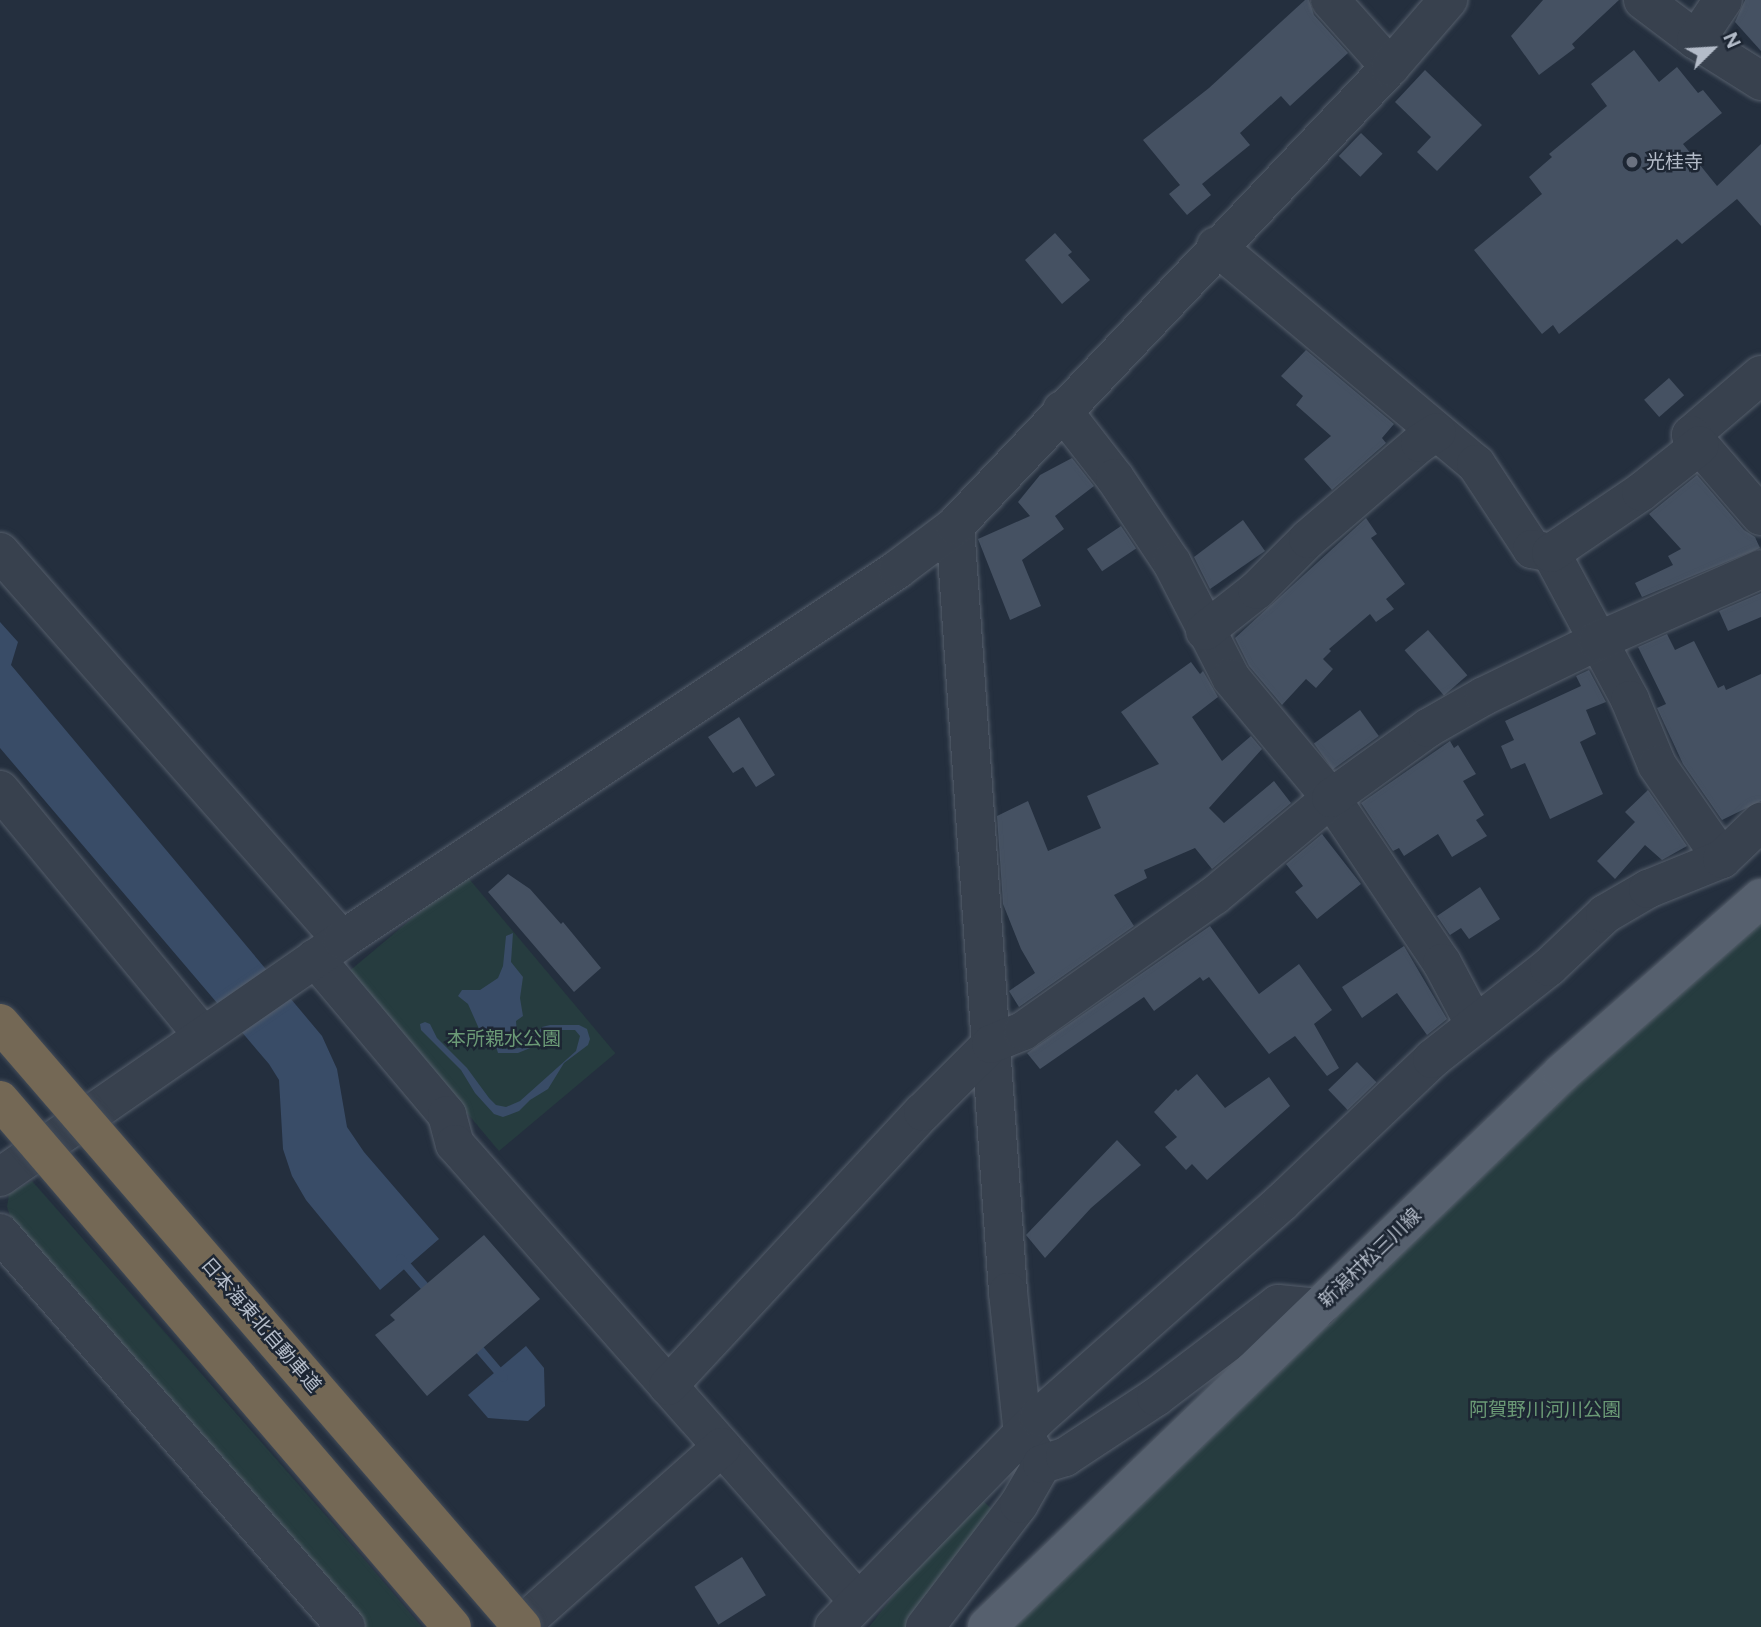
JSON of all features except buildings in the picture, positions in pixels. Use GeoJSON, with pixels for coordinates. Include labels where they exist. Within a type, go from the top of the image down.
{"type":"FeatureCollection","features":[{"type":"Feature","properties":{"kind":"highway","name":"日本海東北自動車道"},"geometry":{"type":"LineString","coordinates":[[0,1023],[521,1627]]}},
{"type":"Feature","properties":{"kind":"highway"},"geometry":{"type":"LineString","coordinates":[[0,1100],[452,1627]]}},
{"type":"Feature","properties":{"kind":"main road","name":"新潟村松三川線"},"geometry":{"type":"LineString","coordinates":[[987,1627],[1562,1073],[1761,898]]}},
{"type":"Feature","properties":{"kind":"street"},"geometry":{"type":"LineString","coordinates":[[1330,0],[1390,67]]}},
{"type":"Feature","properties":{"kind":"street"},"geometry":{"type":"LineString","coordinates":[[0,1177],[328,949],[898,569],[955,526],[1216,246],[1390,67],[1448,0]]}},
{"type":"Feature","properties":{"kind":"street"},"geometry":{"type":"LineString","coordinates":[[1643,0],[1696,40],[1761,81]]}},
{"type":"Feature","properties":{"kind":"street"},"geometry":{"type":"LineString","coordinates":[[1696,40],[1723,0]]}},
{"type":"Feature","properties":{"kind":"street"},"geometry":{"type":"LineString","coordinates":[[1216,246],[1476,464],[1532,550],[1551,553],[1641,492],[1700,445]]}},
{"type":"Feature","properties":{"kind":"street"},"geometry":{"type":"LineString","coordinates":[[1761,375],[1692,435],[1761,516]]}},
{"type":"Feature","properties":{"kind":"street"},"geometry":{"type":"LineString","coordinates":[[1062,410],[1115,478],[1172,563],[1231,677],[1331,798],[1442,963],[1475,1025]]}},
{"type":"Feature","properties":{"kind":"street"},"geometry":{"type":"LineString","coordinates":[[1205,631],[1257,590],[1308,539],[1420,443],[1437,432]]}},
{"type":"Feature","properties":{"kind":"street"},"geometry":{"type":"LineString","coordinates":[[925,1627],[1019,1504],[1032,1449],[1008,1292],[955,526]]}},
{"type":"Feature","properties":{"kind":"street"},"geometry":{"type":"LineString","coordinates":[[0,552],[328,949],[447,1115],[455,1144],[722,1447],[846,1614],[1032,1449],[1282,1202],[1432,1059],[1549,967],[1605,914],[1648,889],[1722,859],[1761,822]]}},
{"type":"Feature","properties":{"kind":"street"},"geometry":{"type":"LineString","coordinates":[[1551,553],[1630,700],[1657,765],[1722,859]]}},
{"type":"Feature","properties":{"kind":"street"},"geometry":{"type":"LineString","coordinates":[[668,1386],[991,1044],[1023,1031],[1214,896],[1331,798],[1428,728],[1484,696],[1598,641],[1761,569]]}},
{"type":"Feature","properties":{"kind":"street"},"geometry":{"type":"LineString","coordinates":[[0,790],[202,1035]]}},
{"type":"Feature","properties":{"kind":"street"},"geometry":{"type":"LineString","coordinates":[[0,1233],[345,1627]]}},
{"type":"Feature","properties":{"kind":"street"},"geometry":{"type":"LineString","coordinates":[[1032,1449],[1065,1457],[1156,1397],[1278,1304],[1319,1307]]}},
{"type":"Feature","properties":{"kind":"street"},"geometry":{"type":"LineString","coordinates":[[521,1627],[722,1447]]}},
{"type":"Feature","properties":{"kind":"green space","name":"本所親水公園"},"geometry":{"type":"Polygon","coordinates":[[[465,874],[615,1053],[499,1151],[349,972],[465,874]]]}},
{"type":"Feature","properties":{"kind":"green space","name":"阿賀野川河川公園"},"geometry":{"type":"Polygon","coordinates":[[[1761,914],[1761,1627],[1002,1627],[1650,1012],[1761,914]]]}},
{"type":"Feature","properties":{"kind":"green space"},"geometry":{"type":"Polygon","coordinates":[[[32,1181],[422,1627],[364,1627],[12,1221],[7,1207],[9,1194],[32,1181]]]}},
{"type":"Feature","properties":{"kind":"green space"},"geometry":{"type":"Polygon","coordinates":[[[974,1492],[1002,1519],[919,1627],[869,1627],[974,1492]]]}},
{"type":"Feature","properties":{"kind":"water"},"geometry":{"type":"Polygon","coordinates":[[[0,622],[18,642],[11,665],[322,1036],[337,1069],[347,1127],[364,1152],[439,1239],[380,1290],[306,1200],[292,1176],[283,1149],[279,1080],[269,1064],[0,748],[0,622]]]}},
{"type":"Feature","properties":{"kind":"water"},"geometry":{"type":"Polygon","coordinates":[[[513,933],[511,962],[523,977],[520,998],[523,1016],[516,1021],[517,1034],[503,1036],[499,1042],[502,1049],[519,1048],[531,1042],[542,1027],[550,1025],[579,1025],[587,1029],[590,1039],[588,1045],[564,1063],[548,1089],[530,1100],[519,1111],[503,1117],[494,1114],[475,1093],[461,1070],[421,1030],[420,1024],[430,1024],[437,1038],[467,1068],[489,1098],[496,1105],[506,1107],[520,1101],[576,1051],[580,1036],[575,1030],[544,1030],[535,1046],[518,1053],[498,1053],[494,1040],[480,1031],[468,1004],[458,996],[462,990],[480,990],[498,978],[503,966],[506,936],[513,933]]]}},
{"type":"Feature","properties":{"kind":"water"},"geometry":{"type":"Polygon","coordinates":[[[526,1346],[544,1368],[545,1406],[528,1421],[488,1418],[468,1395],[526,1346]]]}},
{"type":"Feature","properties":{"kind":"waterway"},"geometry":{"type":"LineString","coordinates":[[400,1258],[432,1295]]}},
{"type":"Feature","properties":{"kind":"waterway"},"geometry":{"type":"LineString","coordinates":[[473,1342],[503,1377]]}},
{"type":"Feature","properties":{"kind":"place","name":"光桂寺"},"geometry":{"type":"Point","coordinates":[1632,162]}}]}
